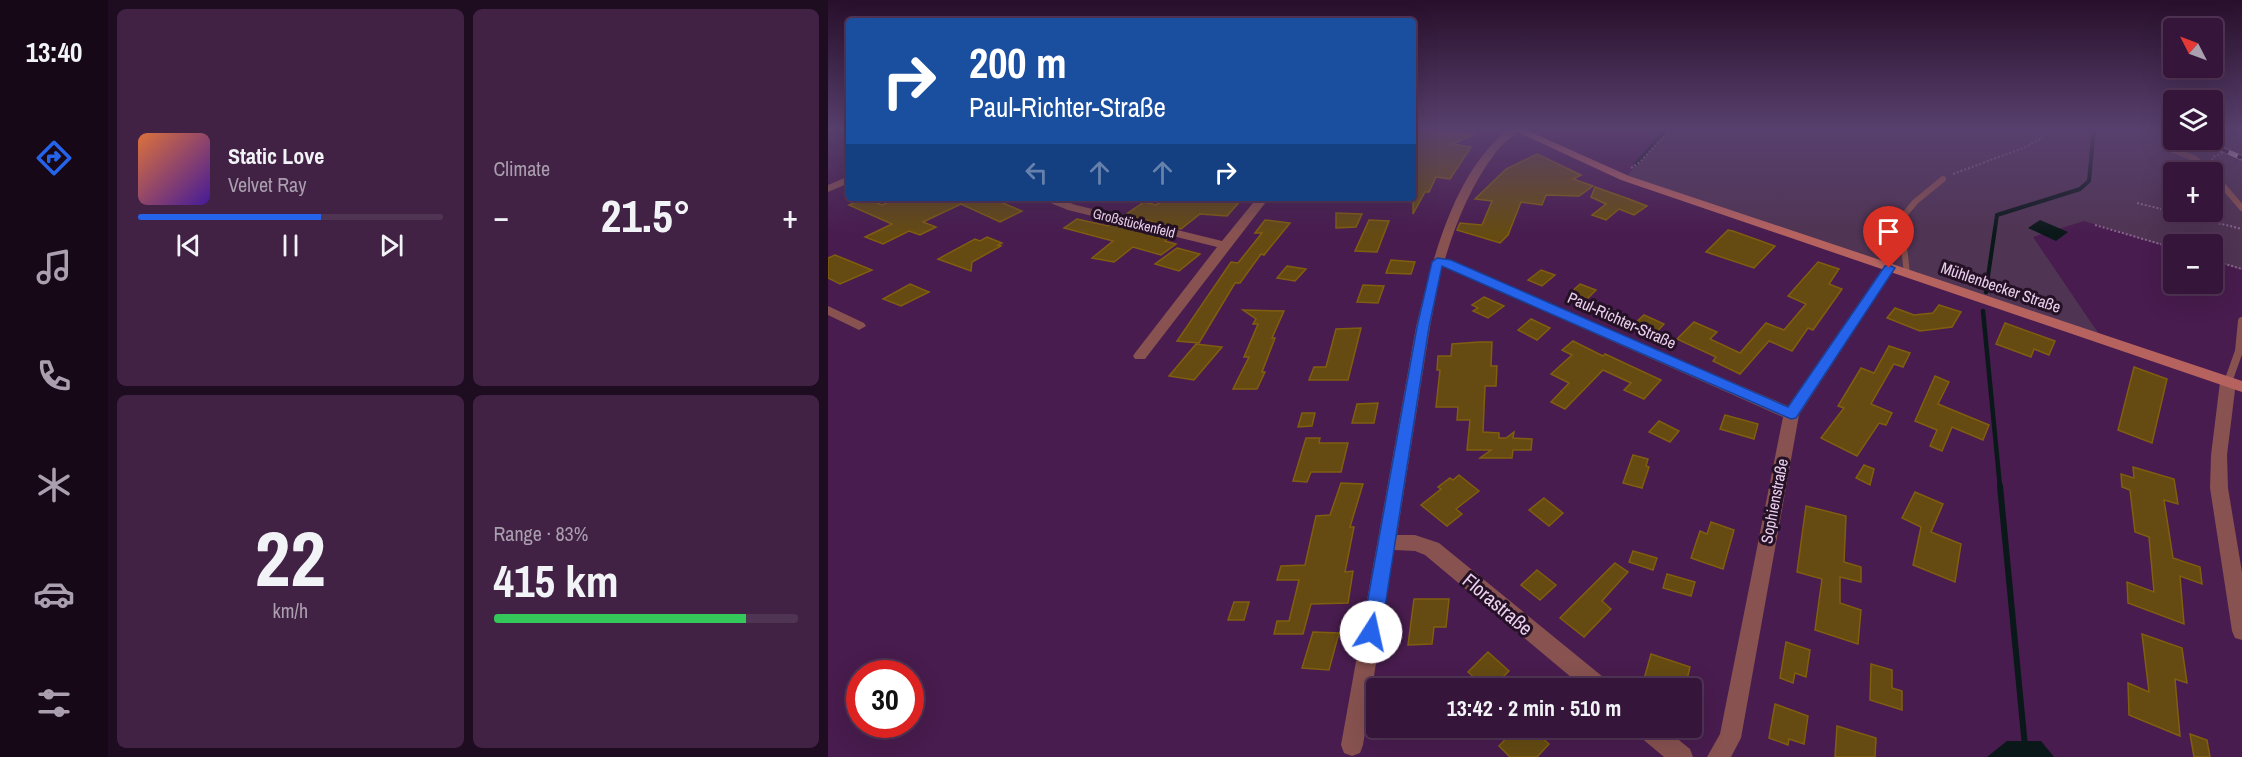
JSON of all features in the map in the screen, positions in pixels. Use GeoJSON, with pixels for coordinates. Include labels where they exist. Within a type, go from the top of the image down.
{"type":"FeatureCollection","features":[{"type":"Feature","properties":{"kind":"main road","name":"Mühlenbecker Straße"},"geometry":{"type":"LineString","coordinates":[[1591,163],[1619,176],[2235,384]]}},
{"type":"Feature","properties":{"kind":"street"},"geometry":{"type":"LineString","coordinates":[[1352,745],[1423,327],[1437,262],[1471,182],[1483,163]]}},
{"type":"Feature","properties":{"kind":"street"},"geometry":{"type":"LineString","coordinates":[[828,189],[846,180]]}},
{"type":"Feature","properties":{"kind":"street","name":"Großstückenfeld"},"geometry":{"type":"LineString","coordinates":[[1052,201],[1072,208],[1224,245]]}},
{"type":"Feature","properties":{"kind":"street"},"geometry":{"type":"LineString","coordinates":[[1140,356],[1224,245],[1261,201]]}},
{"type":"Feature","properties":{"kind":"street","name":"Paul-Richter-Straße"},"geometry":{"type":"LineString","coordinates":[[1437,262],[1458,267],[1791,414]]}},
{"type":"Feature","properties":{"kind":"street","name":"Sophienstraße"},"geometry":{"type":"LineString","coordinates":[[1718,757],[1730,738],[1791,414],[1889,268]]}},
{"type":"Feature","properties":{"kind":"street"},"geometry":{"type":"LineString","coordinates":[[828,310],[860,326]]}},
{"type":"Feature","properties":{"kind":"street"},"geometry":{"type":"LineString","coordinates":[[2235,384],[2219,455],[2219,488],[2242,631]]}},
{"type":"Feature","properties":{"kind":"street","name":"Florastraße"},"geometry":{"type":"LineString","coordinates":[[1387,542],[1415,543],[1432,549],[1588,678]]}},
{"type":"Feature","properties":{"kind":"street"},"geometry":{"type":"LineString","coordinates":[[1659,738],[1682,757]]}},
{"type":"Feature","properties":{"kind":"lane"},"geometry":{"type":"LineString","coordinates":[[1907,274],[1907,256],[1901,219],[1915,202],[1943,179]]}},
{"type":"Feature","properties":{"kind":"lane"},"geometry":{"type":"LineString","coordinates":[[2223,185],[2242,208]]}},
{"type":"Feature","properties":{"kind":"lane"},"geometry":{"type":"LineString","coordinates":[[2235,384],[2242,321]]}},
{"type":"Feature","properties":{"kind":"path"},"geometry":{"type":"LineString","coordinates":[[1619,176],[1638,163]]}},
{"type":"Feature","properties":{"kind":"path"},"geometry":{"type":"LineString","coordinates":[[1943,179],[1979,163]]}},
{"type":"Feature","properties":{"kind":"path"},"geometry":{"type":"LineString","coordinates":[[2138,203],[2242,229]]}},
{"type":"Feature","properties":{"kind":"path"},"geometry":{"type":"LineString","coordinates":[[2095,225],[2163,245]]}},
{"type":"Feature","properties":{"kind":"path"},"geometry":{"type":"LineString","coordinates":[[2223,263],[2242,269]]}},
{"type":"Feature","properties":{"kind":"shaded area"},"geometry":{"type":"Polygon","coordinates":[[[1638,163],[2163,163],[2163,222],[2223,222],[2223,163],[2242,163],[2242,270],[2223,264],[2223,234],[2163,234],[2163,246],[2084,221],[2033,237],[2103,340],[1625,178],[1638,163]]]}},
{"type":"Feature","properties":{"kind":"shaded area"},"geometry":{"type":"Polygon","coordinates":[[[2040,220],[2068,232],[2056,241],[2028,228],[2040,220]]]}},
{"type":"Feature","properties":{"kind":"shaded area"},"geometry":{"type":"Polygon","coordinates":[[[2007,741],[2041,741],[2054,757],[1987,757],[2007,741]]]}},
{"type":"Feature","properties":{"kind":"building"},"geometry":{"type":"Polygon","coordinates":[[[1416,163],[1460,163],[1450,179],[1436,177],[1429,192],[1425,192],[1413,214],[1413,201],[1416,201],[1416,163]]]}},
{"type":"Feature","properties":{"kind":"building"},"geometry":{"type":"Polygon","coordinates":[[[1518,163],[1557,163],[1581,175],[1573,179],[1593,186],[1579,196],[1546,195],[1542,205],[1521,202],[1508,235],[1500,243],[1457,230],[1460,223],[1482,225],[1492,201],[1475,199],[1506,169],[1518,163]]]}},
{"type":"Feature","properties":{"kind":"building"},"geometry":{"type":"Polygon","coordinates":[[[1595,187],[1647,206],[1634,215],[1619,209],[1606,220],[1592,215],[1606,204],[1591,197],[1595,187]]]}},
{"type":"Feature","properties":{"kind":"building"},"geometry":{"type":"Polygon","coordinates":[[[858,201],[872,201],[882,205],[891,201],[998,201],[1022,211],[1000,222],[961,204],[923,222],[936,227],[920,235],[909,231],[883,244],[865,237],[892,224],[849,205],[858,201]]]}},
{"type":"Feature","properties":{"kind":"building"},"geometry":{"type":"Polygon","coordinates":[[[1162,201],[1240,201],[1227,216],[1200,214],[1181,229],[1125,215],[1144,202],[1156,205],[1162,201]]]}},
{"type":"Feature","properties":{"kind":"building"},"geometry":{"type":"Polygon","coordinates":[[[1336,213],[1362,214],[1356,227],[1336,228],[1336,213]]]}},
{"type":"Feature","properties":{"kind":"building"},"geometry":{"type":"Polygon","coordinates":[[[1077,219],[1108,226],[1112,223],[1169,237],[1165,241],[1176,244],[1161,255],[1133,247],[1114,262],[1092,258],[1113,241],[1064,228],[1077,219]]]}},
{"type":"Feature","properties":{"kind":"building"},"geometry":{"type":"Polygon","coordinates":[[[1265,220],[1290,223],[1264,255],[1261,254],[1240,283],[1235,283],[1199,343],[1177,341],[1231,262],[1238,263],[1262,233],[1255,233],[1265,220]]]}},
{"type":"Feature","properties":{"kind":"building"},"geometry":{"type":"Polygon","coordinates":[[[1369,220],[1389,221],[1377,252],[1355,251],[1369,220]]]}},
{"type":"Feature","properties":{"kind":"building"},"geometry":{"type":"Polygon","coordinates":[[[1728,230],[1775,246],[1754,268],[1706,252],[1728,230]]]}},
{"type":"Feature","properties":{"kind":"building"},"geometry":{"type":"Polygon","coordinates":[[[987,237],[1002,243],[998,245],[1001,246],[972,262],[971,271],[938,259],[975,239],[980,241],[987,237]]]}},
{"type":"Feature","properties":{"kind":"building"},"geometry":{"type":"Polygon","coordinates":[[[1177,248],[1200,254],[1179,271],[1155,264],[1177,248]]]}},
{"type":"Feature","properties":{"kind":"building"},"geometry":{"type":"Polygon","coordinates":[[[835,255],[872,270],[840,284],[828,278],[828,258],[835,255]]]}},
{"type":"Feature","properties":{"kind":"building"},"geometry":{"type":"Polygon","coordinates":[[[1391,260],[1415,262],[1411,274],[1386,273],[1391,260]]]}},
{"type":"Feature","properties":{"kind":"building"},"geometry":{"type":"Polygon","coordinates":[[[1818,262],[1839,269],[1829,284],[1842,289],[1813,330],[1808,328],[1792,351],[1769,341],[1740,374],[1713,361],[1716,357],[1677,339],[1694,322],[1717,332],[1710,339],[1740,353],[1766,323],[1784,330],[1806,304],[1788,296],[1818,262]]]}},
{"type":"Feature","properties":{"kind":"building"},"geometry":{"type":"Polygon","coordinates":[[[1287,266],[1306,269],[1295,281],[1277,278],[1287,266]]]}},
{"type":"Feature","properties":{"kind":"building"},"geometry":{"type":"Polygon","coordinates":[[[1541,270],[1555,275],[1542,286],[1528,280],[1541,270]]]}},
{"type":"Feature","properties":{"kind":"building"},"geometry":{"type":"Polygon","coordinates":[[[910,284],[929,292],[901,306],[883,299],[910,284]]]}},
{"type":"Feature","properties":{"kind":"building"},"geometry":{"type":"Polygon","coordinates":[[[1580,284],[1596,290],[1585,301],[1568,295],[1580,284]]]}},
{"type":"Feature","properties":{"kind":"building"},"geometry":{"type":"Polygon","coordinates":[[[1363,285],[1384,286],[1378,303],[1357,302],[1363,285]]]}},
{"type":"Feature","properties":{"kind":"building"},"geometry":{"type":"Polygon","coordinates":[[[1484,297],[1504,306],[1488,318],[1473,311],[1478,308],[1472,305],[1484,297]]]}},
{"type":"Feature","properties":{"kind":"building"},"geometry":{"type":"Polygon","coordinates":[[[1939,305],[1961,312],[1952,327],[1920,331],[1887,318],[1895,308],[1914,315],[1933,313],[1939,305]]]}},
{"type":"Feature","properties":{"kind":"building"},"geometry":{"type":"Polygon","coordinates":[[[1243,310],[1284,311],[1272,338],[1275,338],[1262,372],[1265,372],[1257,389],[1233,389],[1249,357],[1244,357],[1258,324],[1253,324],[1256,319],[1243,310]]]}},
{"type":"Feature","properties":{"kind":"building"},"geometry":{"type":"Polygon","coordinates":[[[1644,315],[1664,324],[1654,335],[1633,325],[1644,315]]]}},
{"type":"Feature","properties":{"kind":"building"},"geometry":{"type":"Polygon","coordinates":[[[1531,319],[1550,328],[1537,340],[1518,330],[1531,319]]]}},
{"type":"Feature","properties":{"kind":"building"},"geometry":{"type":"Polygon","coordinates":[[[2005,323],[2055,341],[2049,355],[2034,349],[2031,357],[1996,344],[2005,323]]]}},
{"type":"Feature","properties":{"kind":"building"},"geometry":{"type":"Polygon","coordinates":[[[1361,328],[1348,380],[1309,380],[1314,367],[1326,367],[1336,329],[1361,328]]]}},
{"type":"Feature","properties":{"kind":"building"},"geometry":{"type":"Polygon","coordinates":[[[1573,341],[1661,380],[1644,399],[1624,390],[1631,383],[1603,370],[1565,409],[1551,402],[1569,383],[1551,374],[1572,355],[1562,350],[1573,341]]]}},
{"type":"Feature","properties":{"kind":"building"},"geometry":{"type":"Polygon","coordinates":[[[1492,342],[1491,366],[1497,366],[1496,386],[1485,386],[1483,432],[1499,433],[1499,438],[1506,438],[1514,432],[1513,438],[1532,439],[1531,450],[1513,450],[1512,458],[1480,458],[1491,450],[1467,450],[1470,420],[1457,420],[1458,407],[1436,407],[1440,370],[1437,370],[1438,356],[1451,356],[1452,344],[1492,342]]]}},
{"type":"Feature","properties":{"kind":"building"},"geometry":{"type":"Polygon","coordinates":[[[1196,344],[1222,347],[1194,380],[1169,376],[1196,344]]]}},
{"type":"Feature","properties":{"kind":"building"},"geometry":{"type":"Polygon","coordinates":[[[1889,346],[1910,353],[1903,367],[1894,364],[1871,404],[1892,413],[1886,425],[1879,423],[1857,456],[1821,438],[1844,408],[1838,406],[1861,368],[1874,373],[1889,346]]]}},
{"type":"Feature","properties":{"kind":"building"},"geometry":{"type":"Polygon","coordinates":[[[2134,367],[2167,379],[2152,443],[2118,430],[2134,367]]]}},
{"type":"Feature","properties":{"kind":"building"},"geometry":{"type":"Polygon","coordinates":[[[1935,376],[1949,382],[1938,404],[1989,425],[1983,440],[1952,427],[1942,451],[1930,446],[1937,430],[1915,421],[1935,376]]]}},
{"type":"Feature","properties":{"kind":"building"},"geometry":{"type":"Polygon","coordinates":[[[1378,403],[1374,423],[1352,423],[1357,404],[1378,403]]]}},
{"type":"Feature","properties":{"kind":"building"},"geometry":{"type":"Polygon","coordinates":[[[1302,413],[1315,413],[1312,426],[1298,427],[1302,413]]]}},
{"type":"Feature","properties":{"kind":"building"},"geometry":{"type":"Polygon","coordinates":[[[1725,415],[1758,424],[1754,439],[1720,429],[1725,415]]]}},
{"type":"Feature","properties":{"kind":"building"},"geometry":{"type":"Polygon","coordinates":[[[1659,421],[1679,431],[1670,442],[1649,432],[1659,421]]]}},
{"type":"Feature","properties":{"kind":"building"},"geometry":{"type":"Polygon","coordinates":[[[1306,438],[1320,438],[1319,443],[1348,443],[1341,472],[1311,472],[1307,482],[1293,481],[1306,438]]]}},
{"type":"Feature","properties":{"kind":"building"},"geometry":{"type":"Polygon","coordinates":[[[1633,455],[1648,459],[1646,466],[1649,467],[1642,488],[1623,483],[1633,455]]]}},
{"type":"Feature","properties":{"kind":"building"},"geometry":{"type":"Polygon","coordinates":[[[1864,465],[1874,469],[1870,485],[1856,478],[1864,465]]]}},
{"type":"Feature","properties":{"kind":"building"},"geometry":{"type":"Polygon","coordinates":[[[2133,467],[2174,479],[2178,504],[2164,500],[2173,558],[2200,567],[2202,584],[2180,576],[2184,624],[2128,603],[2127,582],[2154,592],[2149,537],[2135,532],[2130,490],[2122,487],[2121,474],[2134,478],[2133,467]]]}},
{"type":"Feature","properties":{"kind":"building"},"geometry":{"type":"Polygon","coordinates":[[[1459,475],[1479,491],[1456,509],[1462,514],[1447,526],[1421,505],[1441,489],[1438,487],[1450,478],[1453,480],[1459,475]]]}},
{"type":"Feature","properties":{"kind":"building"},"geometry":{"type":"Polygon","coordinates":[[[1341,483],[1363,484],[1350,527],[1354,527],[1345,572],[1353,571],[1348,603],[1311,604],[1303,634],[1274,634],[1277,621],[1289,621],[1299,580],[1277,580],[1281,566],[1305,565],[1316,516],[1330,515],[1341,483]]]}},
{"type":"Feature","properties":{"kind":"building"},"geometry":{"type":"Polygon","coordinates":[[[1915,492],[1943,504],[1931,532],[1961,544],[1955,582],[1913,565],[1921,527],[1902,518],[1915,492]]]}},
{"type":"Feature","properties":{"kind":"building"},"geometry":{"type":"Polygon","coordinates":[[[1544,498],[1563,513],[1549,526],[1529,510],[1544,498]]]}},
{"type":"Feature","properties":{"kind":"building"},"geometry":{"type":"Polygon","coordinates":[[[1806,506],[1846,516],[1844,562],[1861,567],[1861,582],[1840,577],[1840,603],[1861,610],[1858,644],[1815,630],[1822,579],[1797,572],[1806,506]]]}},
{"type":"Feature","properties":{"kind":"building"},"geometry":{"type":"Polygon","coordinates":[[[1711,522],[1734,530],[1723,569],[1691,558],[1700,531],[1707,534],[1711,522]]]}},
{"type":"Feature","properties":{"kind":"building"},"geometry":{"type":"Polygon","coordinates":[[[1633,551],[1657,558],[1653,570],[1629,562],[1633,551]]]}},
{"type":"Feature","properties":{"kind":"building"},"geometry":{"type":"Polygon","coordinates":[[[1615,563],[1628,572],[1602,601],[1611,609],[1584,637],[1560,618],[1615,563]]]}},
{"type":"Feature","properties":{"kind":"building"},"geometry":{"type":"Polygon","coordinates":[[[1537,570],[1556,585],[1540,600],[1521,585],[1537,570]]]}},
{"type":"Feature","properties":{"kind":"building"},"geometry":{"type":"Polygon","coordinates":[[[1667,574],[1695,582],[1691,596],[1663,588],[1667,574]]]}},
{"type":"Feature","properties":{"kind":"building"},"geometry":{"type":"Polygon","coordinates":[[[1414,599],[1449,599],[1446,627],[1434,627],[1432,644],[1408,645],[1414,599]]]}},
{"type":"Feature","properties":{"kind":"building"},"geometry":{"type":"Polygon","coordinates":[[[1234,602],[1249,602],[1244,620],[1228,620],[1234,602]]]}},
{"type":"Feature","properties":{"kind":"building"},"geometry":{"type":"Polygon","coordinates":[[[1313,632],[1339,633],[1329,670],[1302,668],[1313,632]]]}},
{"type":"Feature","properties":{"kind":"building"},"geometry":{"type":"Polygon","coordinates":[[[2142,634],[2182,648],[2187,683],[2175,679],[2180,736],[2129,715],[2128,683],[2149,692],[2142,634]]]}},
{"type":"Feature","properties":{"kind":"building"},"geometry":{"type":"Polygon","coordinates":[[[1786,642],[1810,650],[1806,677],[1795,673],[1793,683],[1780,678],[1786,642]]]}},
{"type":"Feature","properties":{"kind":"building"},"geometry":{"type":"Polygon","coordinates":[[[1488,652],[1509,671],[1502,678],[1475,678],[1468,672],[1488,652]]]}},
{"type":"Feature","properties":{"kind":"building"},"geometry":{"type":"Polygon","coordinates":[[[1651,654],[1690,667],[1687,678],[1644,678],[1651,654]]]}},
{"type":"Feature","properties":{"kind":"building"},"geometry":{"type":"Polygon","coordinates":[[[1871,664],[1892,670],[1892,688],[1902,691],[1902,710],[1870,700],[1871,664]]]}},
{"type":"Feature","properties":{"kind":"building"},"geometry":{"type":"Polygon","coordinates":[[[1775,704],[1808,716],[1804,744],[1789,739],[1788,745],[1769,738],[1775,704]]]}},
{"type":"Feature","properties":{"kind":"building"},"geometry":{"type":"Polygon","coordinates":[[[1837,726],[1876,738],[1875,757],[1835,757],[1837,726]]]}},
{"type":"Feature","properties":{"kind":"building"},"geometry":{"type":"Polygon","coordinates":[[[2190,734],[2207,740],[2210,757],[2194,757],[2190,734]]]}},
{"type":"Feature","properties":{"kind":"building"},"geometry":{"type":"Polygon","coordinates":[[[1507,738],[1542,738],[1549,744],[1537,757],[1510,757],[1499,746],[1507,738]]]}},
{"type":"Feature","properties":{"kind":"waterway"},"geometry":{"type":"LineString","coordinates":[[1987,283],[1997,215],[2080,189],[2089,181],[2091,163]]}},
{"type":"Feature","properties":{"kind":"waterway"},"geometry":{"type":"LineString","coordinates":[[1986,292],[1988,281]]}},
{"type":"Feature","properties":{"kind":"waterway"},"geometry":{"type":"LineString","coordinates":[[1983,311],[2000,487]]}},
{"type":"Feature","properties":{"kind":"waterway"},"geometry":{"type":"LineString","coordinates":[[2000,486],[2026,757]]}},
{"type":"Feature","properties":{"kind":"route"},"geometry":{"type":"LineString","coordinates":[[1371,632],[1423,327],[1437,262],[1447,263],[1791,414],[1889,268]]}}]}
